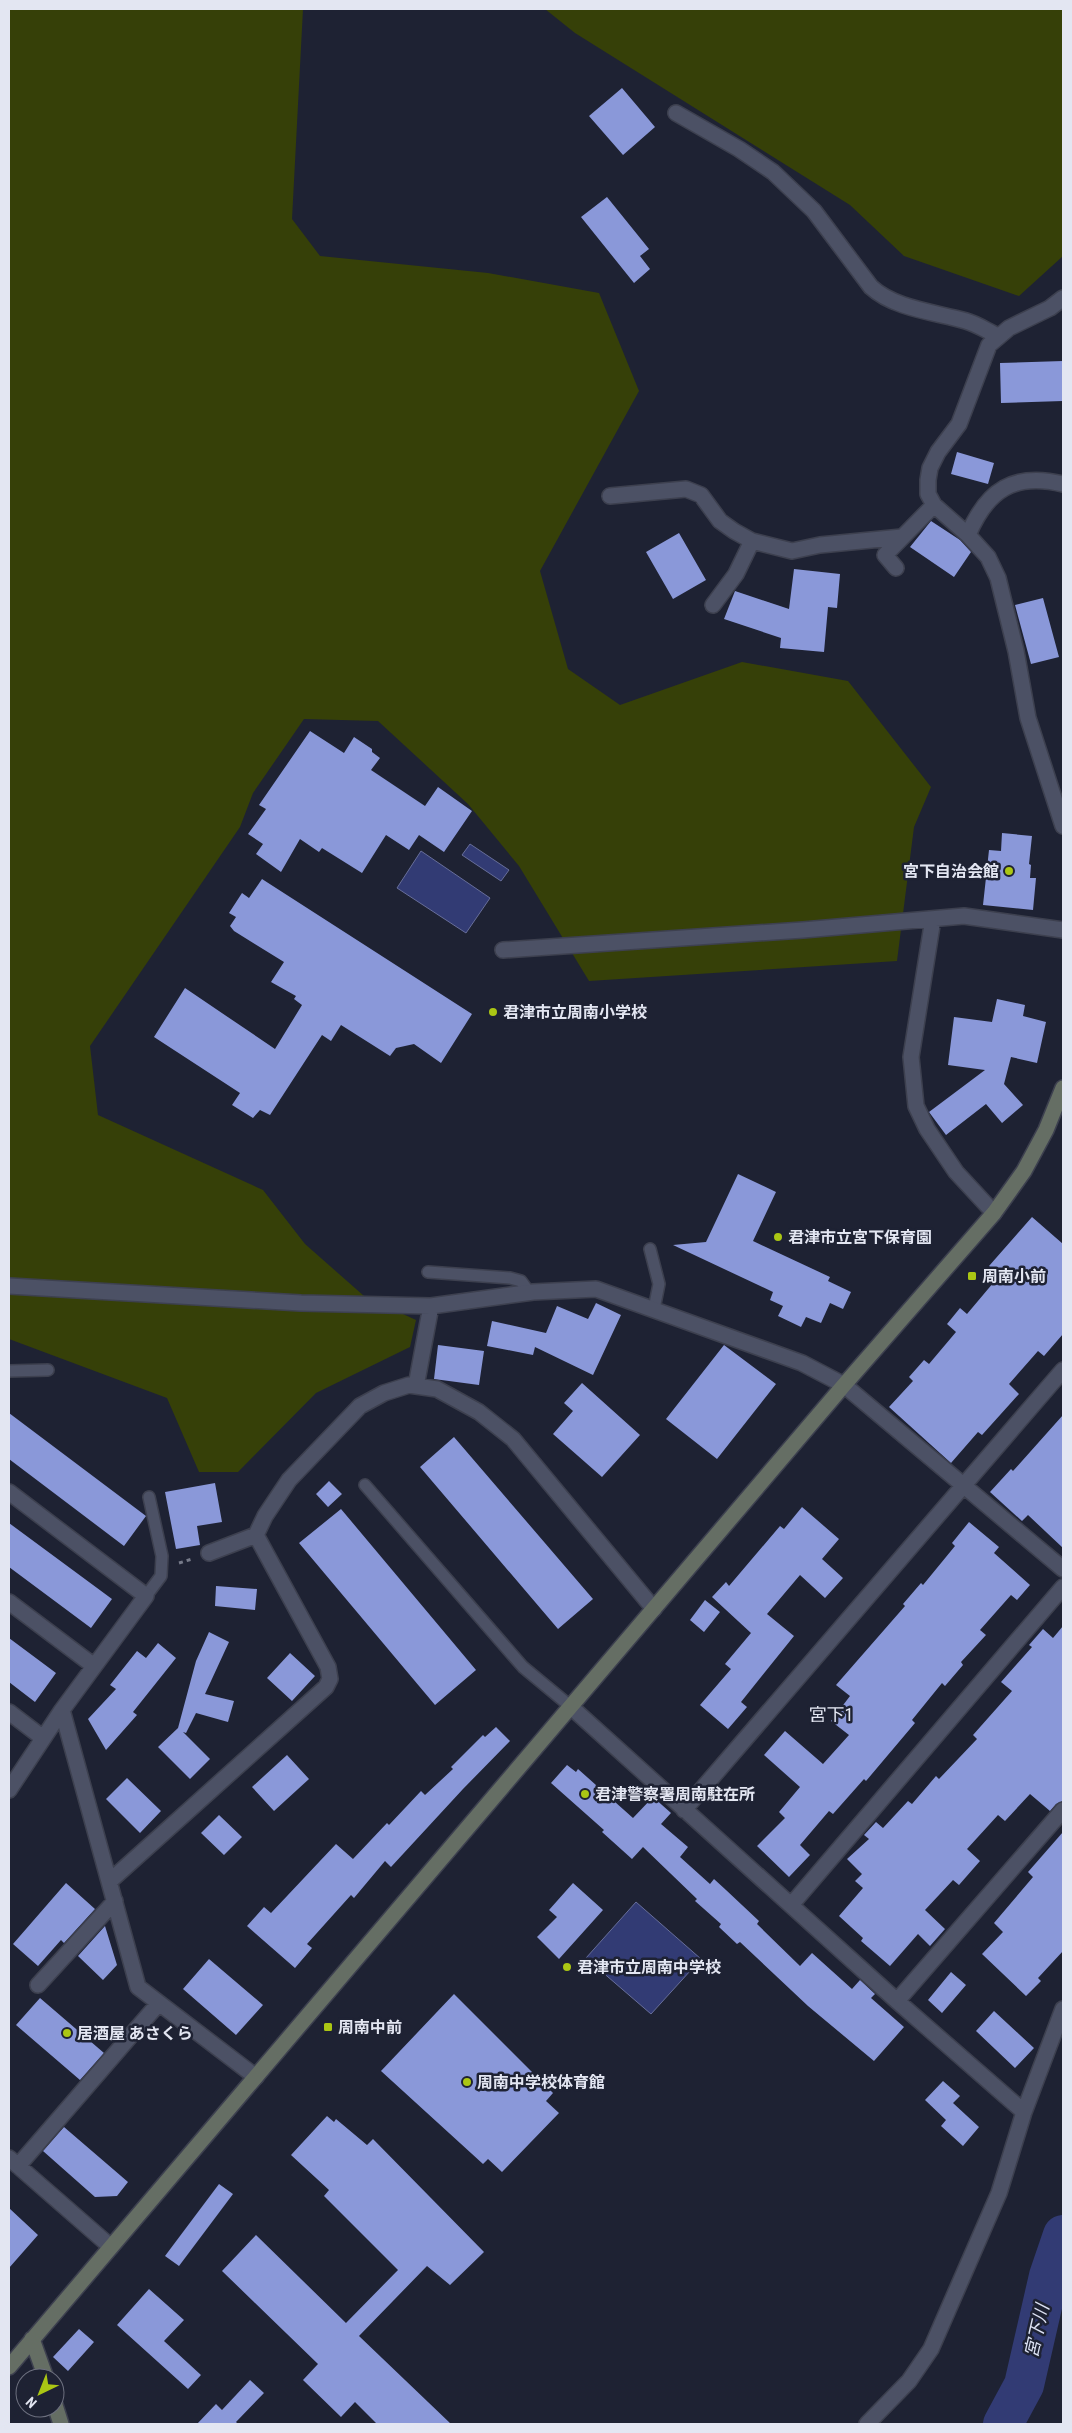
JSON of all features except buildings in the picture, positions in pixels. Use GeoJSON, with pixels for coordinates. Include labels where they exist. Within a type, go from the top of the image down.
{"type":"FeatureCollection","features":[{"type":"Feature","properties":{"kind":"street"},"geometry":{"type":"LineString","coordinates":[[676,113],[739,148],[773,172],[814,211],[879,294],[894,302],[968,321],[998,336]]}},
{"type":"Feature","properties":{"kind":"street"},"geometry":{"type":"LineString","coordinates":[[1063,298],[998,336],[989,345],[955,432],[938,452],[930,468],[928,494],[934,505],[968,535],[988,557],[998,578],[1016,651],[1028,718],[1063,826]]}},
{"type":"Feature","properties":{"kind":"street"},"geometry":{"type":"LineString","coordinates":[[968,535],[983,506],[994,495],[1010,486],[1033,479],[1063,484]]}},
{"type":"Feature","properties":{"kind":"street"},"geometry":{"type":"LineString","coordinates":[[610,496],[686,489],[701,495],[720,521],[752,541],[792,551],[820,545],[902,537]]}},
{"type":"Feature","properties":{"kind":"street"},"geometry":{"type":"LineString","coordinates":[[896,568],[885,555],[934,505]]}},
{"type":"Feature","properties":{"kind":"street"},"geometry":{"type":"LineString","coordinates":[[713,605],[736,574],[752,541]]}},
{"type":"Feature","properties":{"kind":"street"},"geometry":{"type":"LineString","coordinates":[[503,950],[803,930],[964,916],[1063,930]]}},
{"type":"Feature","properties":{"kind":"street"},"geometry":{"type":"LineString","coordinates":[[933,919],[911,1057],[916,1106],[927,1129],[956,1172],[994,1213]]}},
{"type":"Feature","properties":{"kind":"street"},"geometry":{"type":"LineString","coordinates":[[9,2367],[570,1706],[844,1385],[994,1213],[1024,1171],[1046,1130],[1063,1088]]}},
{"type":"Feature","properties":{"kind":"street"},"geometry":{"type":"LineString","coordinates":[[9,1286],[301,1303],[431,1306],[530,1292],[596,1289],[802,1363],[844,1385],[1063,1569]]}},
{"type":"Feature","properties":{"kind":"street"},"geometry":{"type":"LineString","coordinates":[[416,1386],[431,1306]]}},
{"type":"Feature","properties":{"kind":"street"},"geometry":{"type":"LineString","coordinates":[[684,1810],[1063,1370]]}},
{"type":"Feature","properties":{"kind":"street"},"geometry":{"type":"LineString","coordinates":[[208,1553],[256,1535],[265,1516],[288,1480],[360,1406],[384,1393],[416,1386],[437,1389],[471,1407],[513,1439],[654,1609]]}},
{"type":"Feature","properties":{"kind":"street"},"geometry":{"type":"LineString","coordinates":[[9,1492],[146,1596],[62,1710],[9,1790]]}},
{"type":"Feature","properties":{"kind":"street"},"geometry":{"type":"LineString","coordinates":[[110,1881],[326,1687],[330,1679],[328,1667],[256,1535]]}},
{"type":"Feature","properties":{"kind":"street"},"geometry":{"type":"LineString","coordinates":[[792,1904],[1063,1587]]}},
{"type":"Feature","properties":{"kind":"street"},"geometry":{"type":"LineString","coordinates":[[9,1602],[94,1666]]}},
{"type":"Feature","properties":{"kind":"street"},"geometry":{"type":"LineString","coordinates":[[570,1706],[684,1810],[792,1904],[897,2001],[1024,2112]]}},
{"type":"Feature","properties":{"kind":"street"},"geometry":{"type":"LineString","coordinates":[[62,1710],[138,1987],[256,2077]]}},
{"type":"Feature","properties":{"kind":"street"},"geometry":{"type":"LineString","coordinates":[[9,1712],[43,1738]]}},
{"type":"Feature","properties":{"kind":"street"},"geometry":{"type":"LineString","coordinates":[[897,2001],[1063,1810]]}},
{"type":"Feature","properties":{"kind":"street"},"geometry":{"type":"LineString","coordinates":[[38,1985],[115,1901]]}},
{"type":"Feature","properties":{"kind":"street"},"geometry":{"type":"LineString","coordinates":[[111,2247],[13,2162],[159,2003]]}},
{"type":"Feature","properties":{"kind":"street"},"geometry":{"type":"LineString","coordinates":[[867,2424],[909,2381],[931,2349],[999,2193],[1024,2112],[1063,2010]]}},
{"type":"Feature","properties":{"kind":"street"},"geometry":{"type":"LineString","coordinates":[[32,2339],[42,2368]]}},
{"type":"Feature","properties":{"kind":"lane"},"geometry":{"type":"LineString","coordinates":[[650,1249],[659,1284],[654,1309]]}},
{"type":"Feature","properties":{"kind":"lane"},"geometry":{"type":"LineString","coordinates":[[428,1272],[510,1278],[521,1281],[530,1292]]}},
{"type":"Feature","properties":{"kind":"lane"},"geometry":{"type":"LineString","coordinates":[[9,1371],[48,1370]]}},
{"type":"Feature","properties":{"kind":"lane"},"geometry":{"type":"LineString","coordinates":[[365,1485],[523,1667],[570,1706]]}},
{"type":"Feature","properties":{"kind":"lane"},"geometry":{"type":"LineString","coordinates":[[146,1596],[161,1576],[162,1556],[158,1529],[149,1497]]}},
{"type":"Feature","properties":{"kind":"path"},"geometry":{"type":"LineString","coordinates":[[161,1568],[208,1553]]}},
{"type":"Feature","properties":{"kind":"green space"},"geometry":{"type":"Polygon","coordinates":[[[9,9],[303,9],[292,219],[320,256],[488,273],[599,293],[639,391],[540,571],[568,669],[620,705],[742,662],[848,681],[931,787],[914,827],[897,961],[589,981],[519,866],[468,804],[378,721],[304,719],[253,793],[240,827],[90,1046],[98,1115],[263,1190],[305,1244],[364,1296],[416,1320],[410,1347],[316,1393],[238,1472],[199,1472],[167,1398],[9,1339],[9,9]]]}},
{"type":"Feature","properties":{"kind":"green space"},"geometry":{"type":"Polygon","coordinates":[[[545,9],[1063,9],[1063,256],[1019,296],[904,256],[850,205],[575,33],[545,9]]]}},
{"type":"Feature","properties":{"kind":"water"},"geometry":{"type":"Polygon","coordinates":[[[470,844],[509,870],[501,881],[462,855],[470,844]]]}},
{"type":"Feature","properties":{"kind":"water"},"geometry":{"type":"Polygon","coordinates":[[[421,851],[490,898],[466,933],[397,888],[421,851]]]}},
{"type":"Feature","properties":{"kind":"water"},"geometry":{"type":"Polygon","coordinates":[[[636,1902],[701,1959],[651,2014],[586,1958],[636,1902]]]}},
{"type":"Feature","properties":{"kind":"waterway","name":"宮下川"},"geometry":{"type":"LineString","coordinates":[[1003,2424],[1024,2385],[1049,2276],[1063,2235]]}},
{"type":"Feature","properties":{"kind":"place","name":"宮下自治会館"},"geometry":{"type":"Point","coordinates":[1009,871]}},
{"type":"Feature","properties":{"kind":"place","name":"君津市立周南小学校"},"geometry":{"type":"Point","coordinates":[493,1012]}},
{"type":"Feature","properties":{"kind":"place","name":"君津市立宮下保育園"},"geometry":{"type":"Point","coordinates":[778,1237]}},
{"type":"Feature","properties":{"kind":"place","name":"周南小前"},"geometry":{"type":"Point","coordinates":[972,1276]}},
{"type":"Feature","properties":{"kind":"place","name":"君津警察署周南駐在所"},"geometry":{"type":"Point","coordinates":[585,1794]}},
{"type":"Feature","properties":{"kind":"place","name":"君津市立周南中学校"},"geometry":{"type":"Point","coordinates":[567,1967]}},
{"type":"Feature","properties":{"kind":"place","name":"周南中前"},"geometry":{"type":"Point","coordinates":[328,2027]}},
{"type":"Feature","properties":{"kind":"place","name":"居酒屋 あさくら"},"geometry":{"type":"Point","coordinates":[67,2033]}},
{"type":"Feature","properties":{"kind":"place","name":"周南中学校体育館"},"geometry":{"type":"Point","coordinates":[467,2082]}},
{"type":"Feature","properties":{"kind":"district","name":"宮下1"},"geometry":{"type":"Point","coordinates":[831,1715]}}]}
